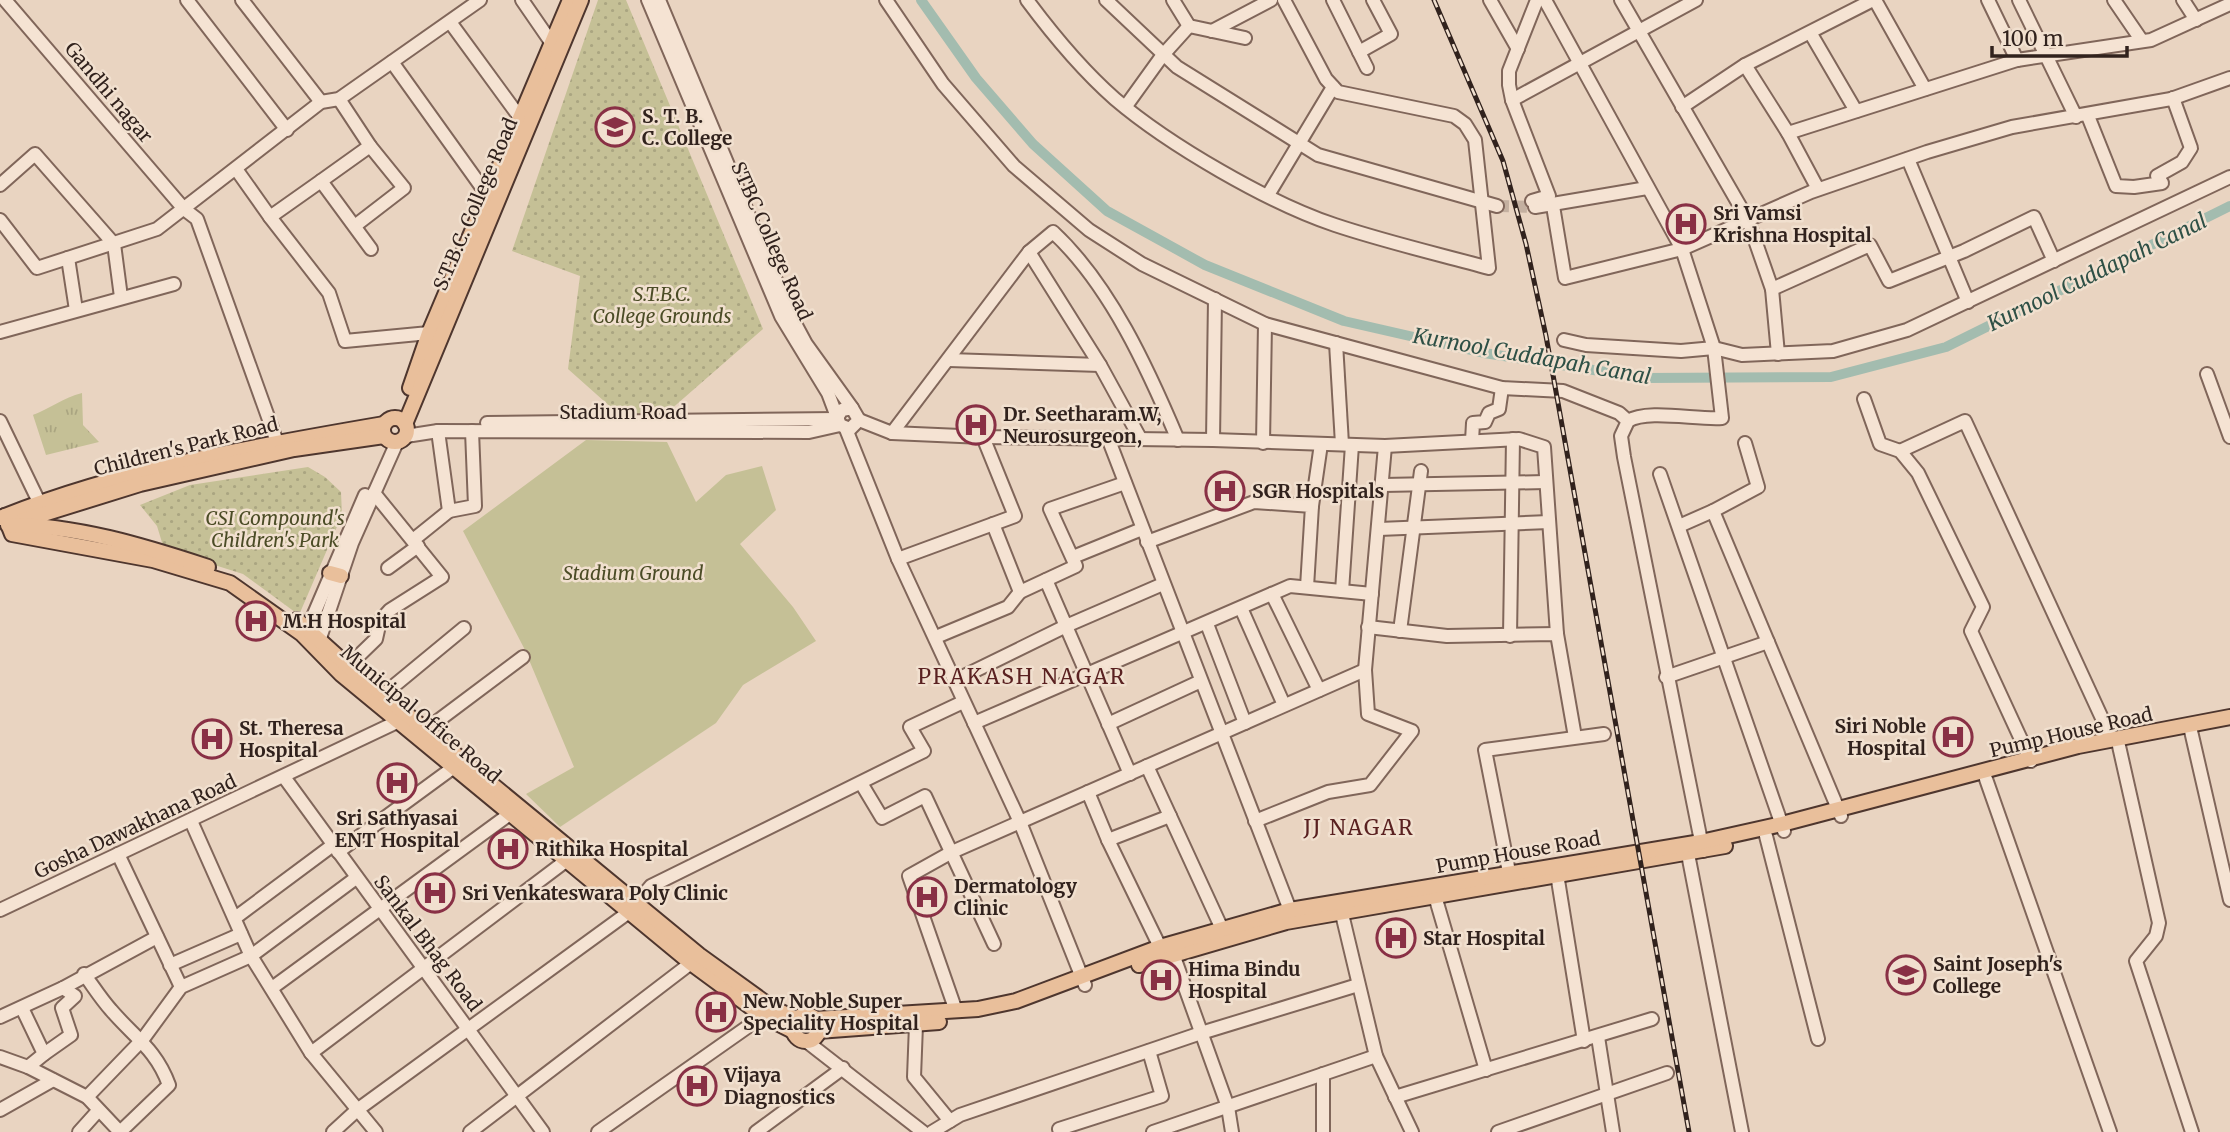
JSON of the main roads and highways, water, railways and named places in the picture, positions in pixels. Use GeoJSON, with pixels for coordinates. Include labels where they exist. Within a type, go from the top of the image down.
{"type":"FeatureCollection","features":[{"type":"Feature","properties":{"kind":"main road","name":"S.T.B.C. College Road"},"geometry":{"type":"LineString","coordinates":[[396,431],[429,332],[569,0]]}},
{"type":"Feature","properties":{"kind":"main road","name":"S.T.B.C. College Road"},"geometry":{"type":"LineString","coordinates":[[396,431],[581,0]]}},
{"type":"Feature","properties":{"kind":"main road","name":"Children's Park Road"},"geometry":{"type":"LineString","coordinates":[[3,522],[40,504],[136,474],[277,442],[396,431]]}},
{"type":"Feature","properties":{"kind":"main road","name":"Children's Park Road"},"geometry":{"type":"LineString","coordinates":[[3,522],[140,484],[294,449],[396,431]]}},
{"type":"Feature","properties":{"kind":"main road","name":"Municipal Office Road"},"geometry":{"type":"LineString","coordinates":[[3,522],[48,527],[156,549],[236,576],[310,636],[344,670],[427,729],[633,908],[691,963],[763,1016],[795,1025]]}},
{"type":"Feature","properties":{"kind":"main road","name":"Municipal Office Road"},"geometry":{"type":"LineString","coordinates":[[380,697],[398,720],[567,860],[795,1025]]}},
{"type":"Feature","properties":{"kind":"main road","name":"Pump House Road"},"geometry":{"type":"LineString","coordinates":[[1840,813],[2031,761],[2230,717]]}},
{"type":"Feature","properties":{"kind":"main road"},"geometry":{"type":"LineString","coordinates":[[817,1025],[956,1011],[1016,1001],[1167,951],[1286,922],[1435,896],[1510,877],[1557,874],[1766,836],[1783,828],[1986,779],[2115,743],[2230,723]]}},
{"type":"Feature","properties":{"kind":"main road","name":"Pump House Road"},"geometry":{"type":"LineString","coordinates":[[1167,951],[1222,929],[1290,910],[1697,849],[1783,828]]}},
{"type":"Feature","properties":{"kind":"main road"},"geometry":{"type":"LineString","coordinates":[[817,1025],[814,1038],[806,1041],[798,1038],[795,1025],[808,1015],[817,1025],[916,1025],[1021,1009],[1083,981]]}},
{"type":"Feature","properties":{"kind":"waterway","name":"Kurnool Cuddapah Canal"},"geometry":{"type":"LineString","coordinates":[[921,0],[976,78],[1033,144],[1107,211],[1205,265],[1344,321],[1484,353],[1645,378],[1831,377],[1946,347],[2230,206]]}},
{"type":"Feature","properties":{"kind":"tunnel"},"geometry":{"type":"LineString","coordinates":[[1497,206],[1535,207]]}},
{"type":"Feature","properties":{"kind":"railway"},"geometry":{"type":"LineString","coordinates":[[1434,0],[1503,161],[1526,244],[1546,336],[1689,1132]]}},
{"type":"Feature","properties":{"kind":"place","name":"S. T. B. C. College"},"geometry":{"type":"Point","coordinates":[615,127]}},
{"type":"Feature","properties":{"kind":"place","name":"Sri Vamsi Krishna Hospital"},"geometry":{"type":"Point","coordinates":[1686,224]}},
{"type":"Feature","properties":{"kind":"place","name":"Dr. Seetharam.W, Neurosurgeon,"},"geometry":{"type":"Point","coordinates":[976,425]}},
{"type":"Feature","properties":{"kind":"place","name":"SGR Hospitals"},"geometry":{"type":"Point","coordinates":[1225,491]}},
{"type":"Feature","properties":{"kind":"place","name":"M.H Hospital"},"geometry":{"type":"Point","coordinates":[256,621]}},
{"type":"Feature","properties":{"kind":"place","name":"Siri Noble Hospital"},"geometry":{"type":"Point","coordinates":[1953,737]}},
{"type":"Feature","properties":{"kind":"place","name":"St. Theresa Hospital"},"geometry":{"type":"Point","coordinates":[212,739]}},
{"type":"Feature","properties":{"kind":"place","name":"Sri Sathyasai ENT Hospital"},"geometry":{"type":"Point","coordinates":[397,783]}},
{"type":"Feature","properties":{"kind":"place","name":"Rithika Hospital"},"geometry":{"type":"Point","coordinates":[508,849]}},
{"type":"Feature","properties":{"kind":"place","name":"Sri Venkateswara Poly Clinic"},"geometry":{"type":"Point","coordinates":[435,893]}},
{"type":"Feature","properties":{"kind":"place","name":"Dermatology Clinic"},"geometry":{"type":"Point","coordinates":[927,897]}},
{"type":"Feature","properties":{"kind":"place","name":"Star Hospital"},"geometry":{"type":"Point","coordinates":[1396,938]}},
{"type":"Feature","properties":{"kind":"place","name":"Saint Joseph's College"},"geometry":{"type":"Point","coordinates":[1906,975]}},
{"type":"Feature","properties":{"kind":"place","name":"Hima Bindu Hospital"},"geometry":{"type":"Point","coordinates":[1161,980]}},
{"type":"Feature","properties":{"kind":"place","name":"New Noble Super Speciality Hospital"},"geometry":{"type":"Point","coordinates":[716,1012]}},
{"type":"Feature","properties":{"kind":"place","name":"Vijaya Diagnostics"},"geometry":{"type":"Point","coordinates":[697,1086]}},
{"type":"Feature","properties":{"kind":"district","name":"PRAKASH NAGAR"},"geometry":{"type":"Point","coordinates":[1022,676]}},
{"type":"Feature","properties":{"kind":"district","name":"JJ NAGAR"},"geometry":{"type":"Point","coordinates":[1359,827]}},
{"type":"Feature","properties":{"kind":"park label","name":"S.T.B.C. College Grounds"},"geometry":{"type":"Point","coordinates":[662,305]}},
{"type":"Feature","properties":{"kind":"park label","name":"CSI Compound's Children's Park"},"geometry":{"type":"Point","coordinates":[275,529]}},
{"type":"Feature","properties":{"kind":"park label","name":"Stadium Ground"},"geometry":{"type":"Point","coordinates":[633,573]}}]}
